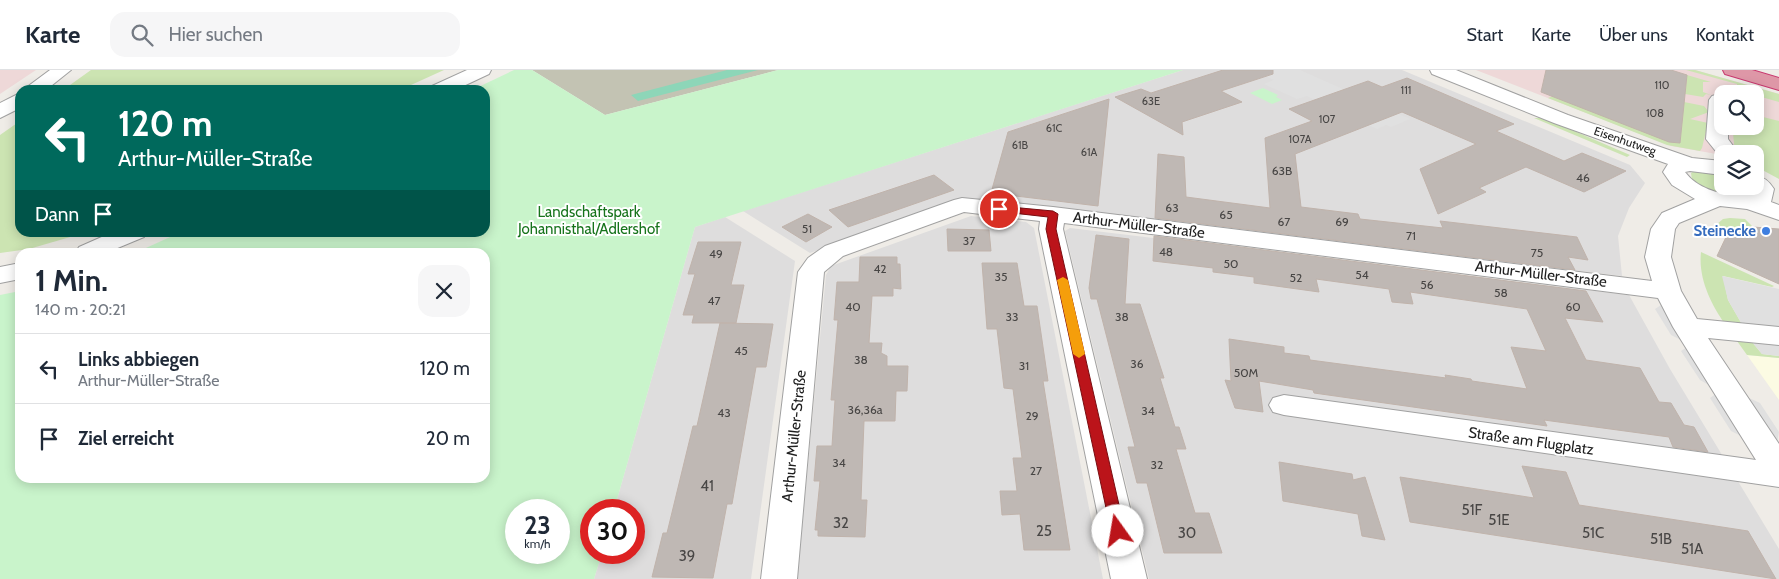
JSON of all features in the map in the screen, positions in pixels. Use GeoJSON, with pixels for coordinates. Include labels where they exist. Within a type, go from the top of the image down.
{"type":"FeatureCollection","features":[{"type":"Feature","properties":{"kind":"highway"},"geometry":{"type":"LineString","coordinates":[[1732,70],[1779,84]]}},
{"type":"Feature","properties":{"kind":"highway"},"geometry":{"type":"LineString","coordinates":[[1773,70],[1779,72]]}},
{"type":"Feature","properties":{"kind":"street"},"geometry":{"type":"LineString","coordinates":[[40,85],[62,70]]}},
{"type":"Feature","properties":{"kind":"street"},"geometry":{"type":"LineString","coordinates":[[450,85],[482,70]]}},
{"type":"Feature","properties":{"kind":"street","name":"Eisenhutweg"},"geometry":{"type":"LineString","coordinates":[[1439,70],[1695,170],[1720,199],[1754,195]]}},
{"type":"Feature","properties":{"kind":"street"},"geometry":{"type":"LineString","coordinates":[[0,112],[15,102]]}},
{"type":"Feature","properties":{"kind":"street"},"geometry":{"type":"LineString","coordinates":[[1670,218],[1668,205],[1672,194],[1695,170],[1709,146],[1714,146]]}},
{"type":"Feature","properties":{"kind":"street","name":"Eisenhutweg"},"geometry":{"type":"LineString","coordinates":[[1763,195],[1779,212]]}},
{"type":"Feature","properties":{"kind":"street"},"geometry":{"type":"LineString","coordinates":[[1720,199],[1689,209],[1670,218],[1663,229],[1658,257],[1668,292],[1687,326],[1779,470]]}},
{"type":"Feature","properties":{"kind":"street","name":"Arthur-Müller-Straße"},"geometry":{"type":"LineString","coordinates":[[779,579],[811,274],[817,263],[834,252],[962,205],[1053,214],[1668,292]]}},
{"type":"Feature","properties":{"kind":"street"},"geometry":{"type":"LineString","coordinates":[[1053,214],[1051,229],[1129,579]]}},
{"type":"Feature","properties":{"kind":"street"},"geometry":{"type":"LineString","coordinates":[[97,248],[123,237]]}},
{"type":"Feature","properties":{"kind":"street"},"geometry":{"type":"LineString","coordinates":[[0,275],[15,273]]}},
{"type":"Feature","properties":{"kind":"street"},"geometry":{"type":"LineString","coordinates":[[1687,326],[1779,336]]}},
{"type":"Feature","properties":{"kind":"street","name":"Straße am Flugplatz"},"geometry":{"type":"LineString","coordinates":[[1284,405],[1779,474]]}},
{"type":"Feature","properties":{"kind":"shaded area"},"geometry":{"type":"Polygon","coordinates":[[[0,70],[36,70],[0,94],[0,70]]]}},
{"type":"Feature","properties":{"kind":"shaded area"},"geometry":{"type":"Polygon","coordinates":[[[532,70],[778,70],[605,115],[532,70]]]}},
{"type":"Feature","properties":{"kind":"shaded area"},"geometry":{"type":"Polygon","coordinates":[[[1183,70],[1402,70],[1630,165],[1645,183],[1629,208],[1618,236],[1622,276],[964,199],[810,253],[743,211],[1183,70]]]}},
{"type":"Feature","properties":{"kind":"shaded area"},"geometry":{"type":"Polygon","coordinates":[[[1252,70],[1300,70],[1410,119],[1391,127],[1386,125],[1377,129],[1307,96],[1297,99],[1264,84],[1274,80],[1252,70]]]}},
{"type":"Feature","properties":{"kind":"shaded area"},"geometry":{"type":"Polygon","coordinates":[[[1476,70],[1695,70],[1748,85],[1714,85],[1714,135],[1764,135],[1764,90],[1779,94],[1779,153],[1764,161],[1764,145],[1714,145],[1714,154],[1671,146],[1476,70]]]}},
{"type":"Feature","properties":{"kind":"shaded area"},"geometry":{"type":"Polygon","coordinates":[[[971,216],[1026,222],[1034,228],[1103,579],[797,579],[826,275],[831,266],[971,216]]]}},
{"type":"Feature","properties":{"kind":"shaded area"},"geometry":{"type":"Polygon","coordinates":[[[725,217],[795,261],[751,579],[594,579],[599,564],[645,564],[645,499],[617,499],[695,227],[725,217]]]}},
{"type":"Feature","properties":{"kind":"shaded area"},"geometry":{"type":"Polygon","coordinates":[[[1070,228],[1629,295],[1670,369],[1779,549],[1779,579],[1149,579],[1065,231],[1070,228]]]}},
{"type":"Feature","properties":{"kind":"shaded area"},"geometry":{"type":"Polygon","coordinates":[[[1722,276],[1779,289],[1779,356],[1762,354],[1752,342],[1728,300],[1722,276]]]}},
{"type":"Feature","properties":{"kind":"shaded area"},"geometry":{"type":"Polygon","coordinates":[[[1661,305],[1683,341],[1671,335],[1655,309],[1661,305]]]}},
{"type":"Feature","properties":{"kind":"shaded area"},"geometry":{"type":"Polygon","coordinates":[[[1687,347],[1712,387],[1700,380],[1681,351],[1687,347]]]}},
{"type":"Feature","properties":{"kind":"shaded area"},"geometry":{"type":"Polygon","coordinates":[[[1747,355],[1779,358],[1779,400],[1747,355]]]}},
{"type":"Feature","properties":{"kind":"shaded area"},"geometry":{"type":"Polygon","coordinates":[[[1717,393],[1745,438],[1731,431],[1710,398],[1717,393]]]}},
{"type":"Feature","properties":{"kind":"shaded area"},"geometry":{"type":"Polygon","coordinates":[[[1747,397],[1760,403],[1779,432],[1777,443],[1747,397]]]}},
{"type":"Feature","properties":{"kind":"green space"},"geometry":{"type":"Polygon","coordinates":[[[91,70],[444,70],[411,85],[70,85],[91,70]]]}},
{"type":"Feature","properties":{"kind":"green space","name":"Landschaftspark Johannisthal/Adlershof"},"geometry":{"type":"Polygon","coordinates":[[[514,70],[532,70],[605,115],[778,70],[1183,70],[695,227],[617,499],[580,499],[580,564],[599,564],[594,579],[0,579],[0,295],[15,292],[15,483],[490,483],[490,248],[146,248],[170,237],[490,237],[490,85],[482,85],[514,70]]]}},
{"type":"Feature","properties":{"kind":"green space"},"geometry":{"type":"Polygon","coordinates":[[[727,70],[758,70],[638,101],[631,95],[727,70]]]}},
{"type":"Feature","properties":{"kind":"green space"},"geometry":{"type":"Polygon","coordinates":[[[1686,70],[1695,70],[1748,85],[1737,84],[1686,70]]]}},
{"type":"Feature","properties":{"kind":"green space"},"geometry":{"type":"Polygon","coordinates":[[[1680,73],[1711,82],[1703,82],[1703,92],[1711,95],[1706,94],[1703,97],[1685,94],[1687,77],[1680,73]]]}},
{"type":"Feature","properties":{"kind":"green space"},"geometry":{"type":"Polygon","coordinates":[[[1263,88],[1278,95],[1276,97],[1282,100],[1272,104],[1250,93],[1263,88]]]}},
{"type":"Feature","properties":{"kind":"green space"},"geometry":{"type":"Polygon","coordinates":[[[1764,90],[1779,94],[1779,102],[1764,98],[1764,90]]]}},
{"type":"Feature","properties":{"kind":"green space"},"geometry":{"type":"Polygon","coordinates":[[[1553,96],[1677,142],[1680,142],[1684,102],[1704,106],[1709,112],[1690,119],[1708,123],[1702,148],[1700,151],[1667,145],[1548,98],[1553,96]]]}},
{"type":"Feature","properties":{"kind":"green space"},"geometry":{"type":"Polygon","coordinates":[[[1764,117],[1779,121],[1779,179],[1764,171],[1764,145],[1734,145],[1733,135],[1764,135],[1764,117]]]}},
{"type":"Feature","properties":{"kind":"green space"},"geometry":{"type":"Polygon","coordinates":[[[1534,118],[1544,118],[1630,155],[1627,157],[1534,118]]]}},
{"type":"Feature","properties":{"kind":"green space"},"geometry":{"type":"Polygon","coordinates":[[[15,124],[15,237],[70,237],[32,248],[15,248],[15,251],[0,253],[0,135],[15,124]]]}},
{"type":"Feature","properties":{"kind":"green space"},"geometry":{"type":"Polygon","coordinates":[[[1696,170],[1714,172],[1714,192],[1692,180],[1691,173],[1696,170]]]}},
{"type":"Feature","properties":{"kind":"green space"},"geometry":{"type":"Polygon","coordinates":[[[1723,219],[1745,219],[1753,227],[1740,226],[1727,235],[1710,230],[1723,219]]]}},
{"type":"Feature","properties":{"kind":"green space"},"geometry":{"type":"Polygon","coordinates":[[[1701,252],[1774,286],[1723,276],[1728,300],[1743,326],[1725,324],[1715,308],[1704,281],[1701,252]]]}},
{"type":"Feature","properties":{"kind":"green space"},"geometry":{"type":"Polygon","coordinates":[[[1737,341],[1752,342],[1762,354],[1779,356],[1779,358],[1747,355],[1737,341]]]}},
{"type":"Feature","properties":{"kind":"building"},"geometry":{"type":"Polygon","coordinates":[[[1223,70],[1273,70],[1273,74],[1221,91],[1242,102],[1182,122],[1183,135],[1115,97],[1141,89],[1151,93],[1223,70]]]}},
{"type":"Feature","properties":{"kind":"building"},"geometry":{"type":"Polygon","coordinates":[[[1546,70],[1671,70],[1687,75],[1680,143],[1669,142],[1541,92],[1546,70]]]}},
{"type":"Feature","properties":{"kind":"building"},"geometry":{"type":"Polygon","coordinates":[[[1407,78],[1514,124],[1496,131],[1564,161],[1582,153],[1626,171],[1584,192],[1526,167],[1479,188],[1486,192],[1438,214],[1420,169],[1476,144],[1402,112],[1295,154],[1301,207],[1358,214],[1360,219],[1443,228],[1440,221],[1577,237],[1588,260],[1568,257],[1575,270],[1155,218],[1158,154],[1184,157],[1186,197],[1270,208],[1265,138],[1312,121],[1289,109],[1368,81],[1382,87],[1407,78]]]}},
{"type":"Feature","properties":{"kind":"building"},"geometry":{"type":"Polygon","coordinates":[[[1109,99],[1098,206],[991,193],[1008,132],[1109,99]]]}},
{"type":"Feature","properties":{"kind":"building"},"geometry":{"type":"Polygon","coordinates":[[[934,175],[954,190],[848,227],[829,210],[934,175]]]}},
{"type":"Feature","properties":{"kind":"building"},"geometry":{"type":"Polygon","coordinates":[[[808,214],[832,227],[806,242],[782,227],[808,214]]]}},
{"type":"Feature","properties":{"kind":"building"},"geometry":{"type":"Polygon","coordinates":[[[1740,226],[1779,229],[1779,284],[1717,256],[1727,235],[1740,226]]]}},
{"type":"Feature","properties":{"kind":"building"},"geometry":{"type":"Polygon","coordinates":[[[947,229],[989,230],[991,251],[948,251],[947,229]]]}},
{"type":"Feature","properties":{"kind":"building"},"geometry":{"type":"Polygon","coordinates":[[[1096,235],[1129,239],[1125,304],[1140,304],[1164,378],[1160,378],[1175,427],[1179,427],[1186,449],[1176,449],[1195,513],[1209,513],[1222,553],[1164,553],[1147,483],[1137,483],[1128,447],[1135,447],[1097,299],[1091,299],[1089,288],[1096,235]]]}},
{"type":"Feature","properties":{"kind":"building"},"geometry":{"type":"Polygon","coordinates":[[[1154,236],[1586,291],[1603,322],[1565,318],[1586,360],[1640,368],[1659,402],[1671,403],[1684,425],[1694,427],[1708,452],[1673,447],[1669,437],[1544,420],[1547,426],[1314,393],[1313,390],[1259,381],[1263,412],[1235,408],[1225,380],[1231,381],[1229,339],[1284,347],[1284,353],[1309,356],[1310,360],[1446,378],[1445,375],[1527,389],[1511,347],[1546,351],[1527,309],[1410,292],[1413,304],[1392,302],[1389,289],[1316,279],[1319,292],[1254,283],[1254,277],[1213,272],[1213,268],[1153,261],[1154,236]]]}},
{"type":"Feature","properties":{"kind":"building"},"geometry":{"type":"Polygon","coordinates":[[[698,242],[741,242],[731,285],[744,285],[736,323],[692,323],[694,315],[683,315],[695,274],[688,274],[698,242]]]}},
{"type":"Feature","properties":{"kind":"building"},"geometry":{"type":"Polygon","coordinates":[[[860,257],[897,257],[897,264],[900,264],[901,289],[893,288],[893,296],[872,296],[869,343],[882,343],[881,353],[887,356],[887,366],[908,366],[907,391],[896,391],[895,421],[864,421],[861,500],[867,500],[865,537],[818,536],[818,530],[815,530],[820,481],[814,481],[817,446],[832,446],[835,400],[831,400],[838,320],[834,320],[837,282],[859,282],[860,257]]]}},
{"type":"Feature","properties":{"kind":"building"},"geometry":{"type":"Polygon","coordinates":[[[982,263],[1017,263],[1024,306],[1037,306],[1048,381],[1043,381],[1070,550],[1024,550],[1020,514],[1002,515],[1000,491],[1017,491],[1013,458],[1022,458],[1013,389],[1004,388],[997,329],[987,329],[982,263]]]}},
{"type":"Feature","properties":{"kind":"building"},"geometry":{"type":"Polygon","coordinates":[[[720,323],[773,324],[766,367],[756,367],[732,504],[727,504],[713,578],[652,577],[663,533],[667,533],[693,426],[697,426],[720,323]]]}},
{"type":"Feature","properties":{"kind":"building"},"geometry":{"type":"Polygon","coordinates":[[[1279,462],[1352,474],[1353,480],[1365,477],[1385,540],[1362,536],[1358,514],[1283,501],[1279,462]]]}},
{"type":"Feature","properties":{"kind":"building"},"geometry":{"type":"Polygon","coordinates":[[[1522,466],[1566,472],[1579,505],[1748,531],[1776,579],[1410,522],[1400,477],[1534,498],[1522,466]]]}},
{"type":"Feature","properties":{"kind":"slow traffic"},"geometry":{"type":"LineString","coordinates":[[1063,280],[1079,354]]}},
{"type":"Feature","properties":{"kind":"place","name":"Steinecke"},"geometry":{"type":"Point","coordinates":[1766,231]}},
{"type":"Feature","properties":{"kind":"route"},"geometry":{"type":"LineString","coordinates":[[999,209],[1053,214],[1051,229],[1118,531]]}}]}
